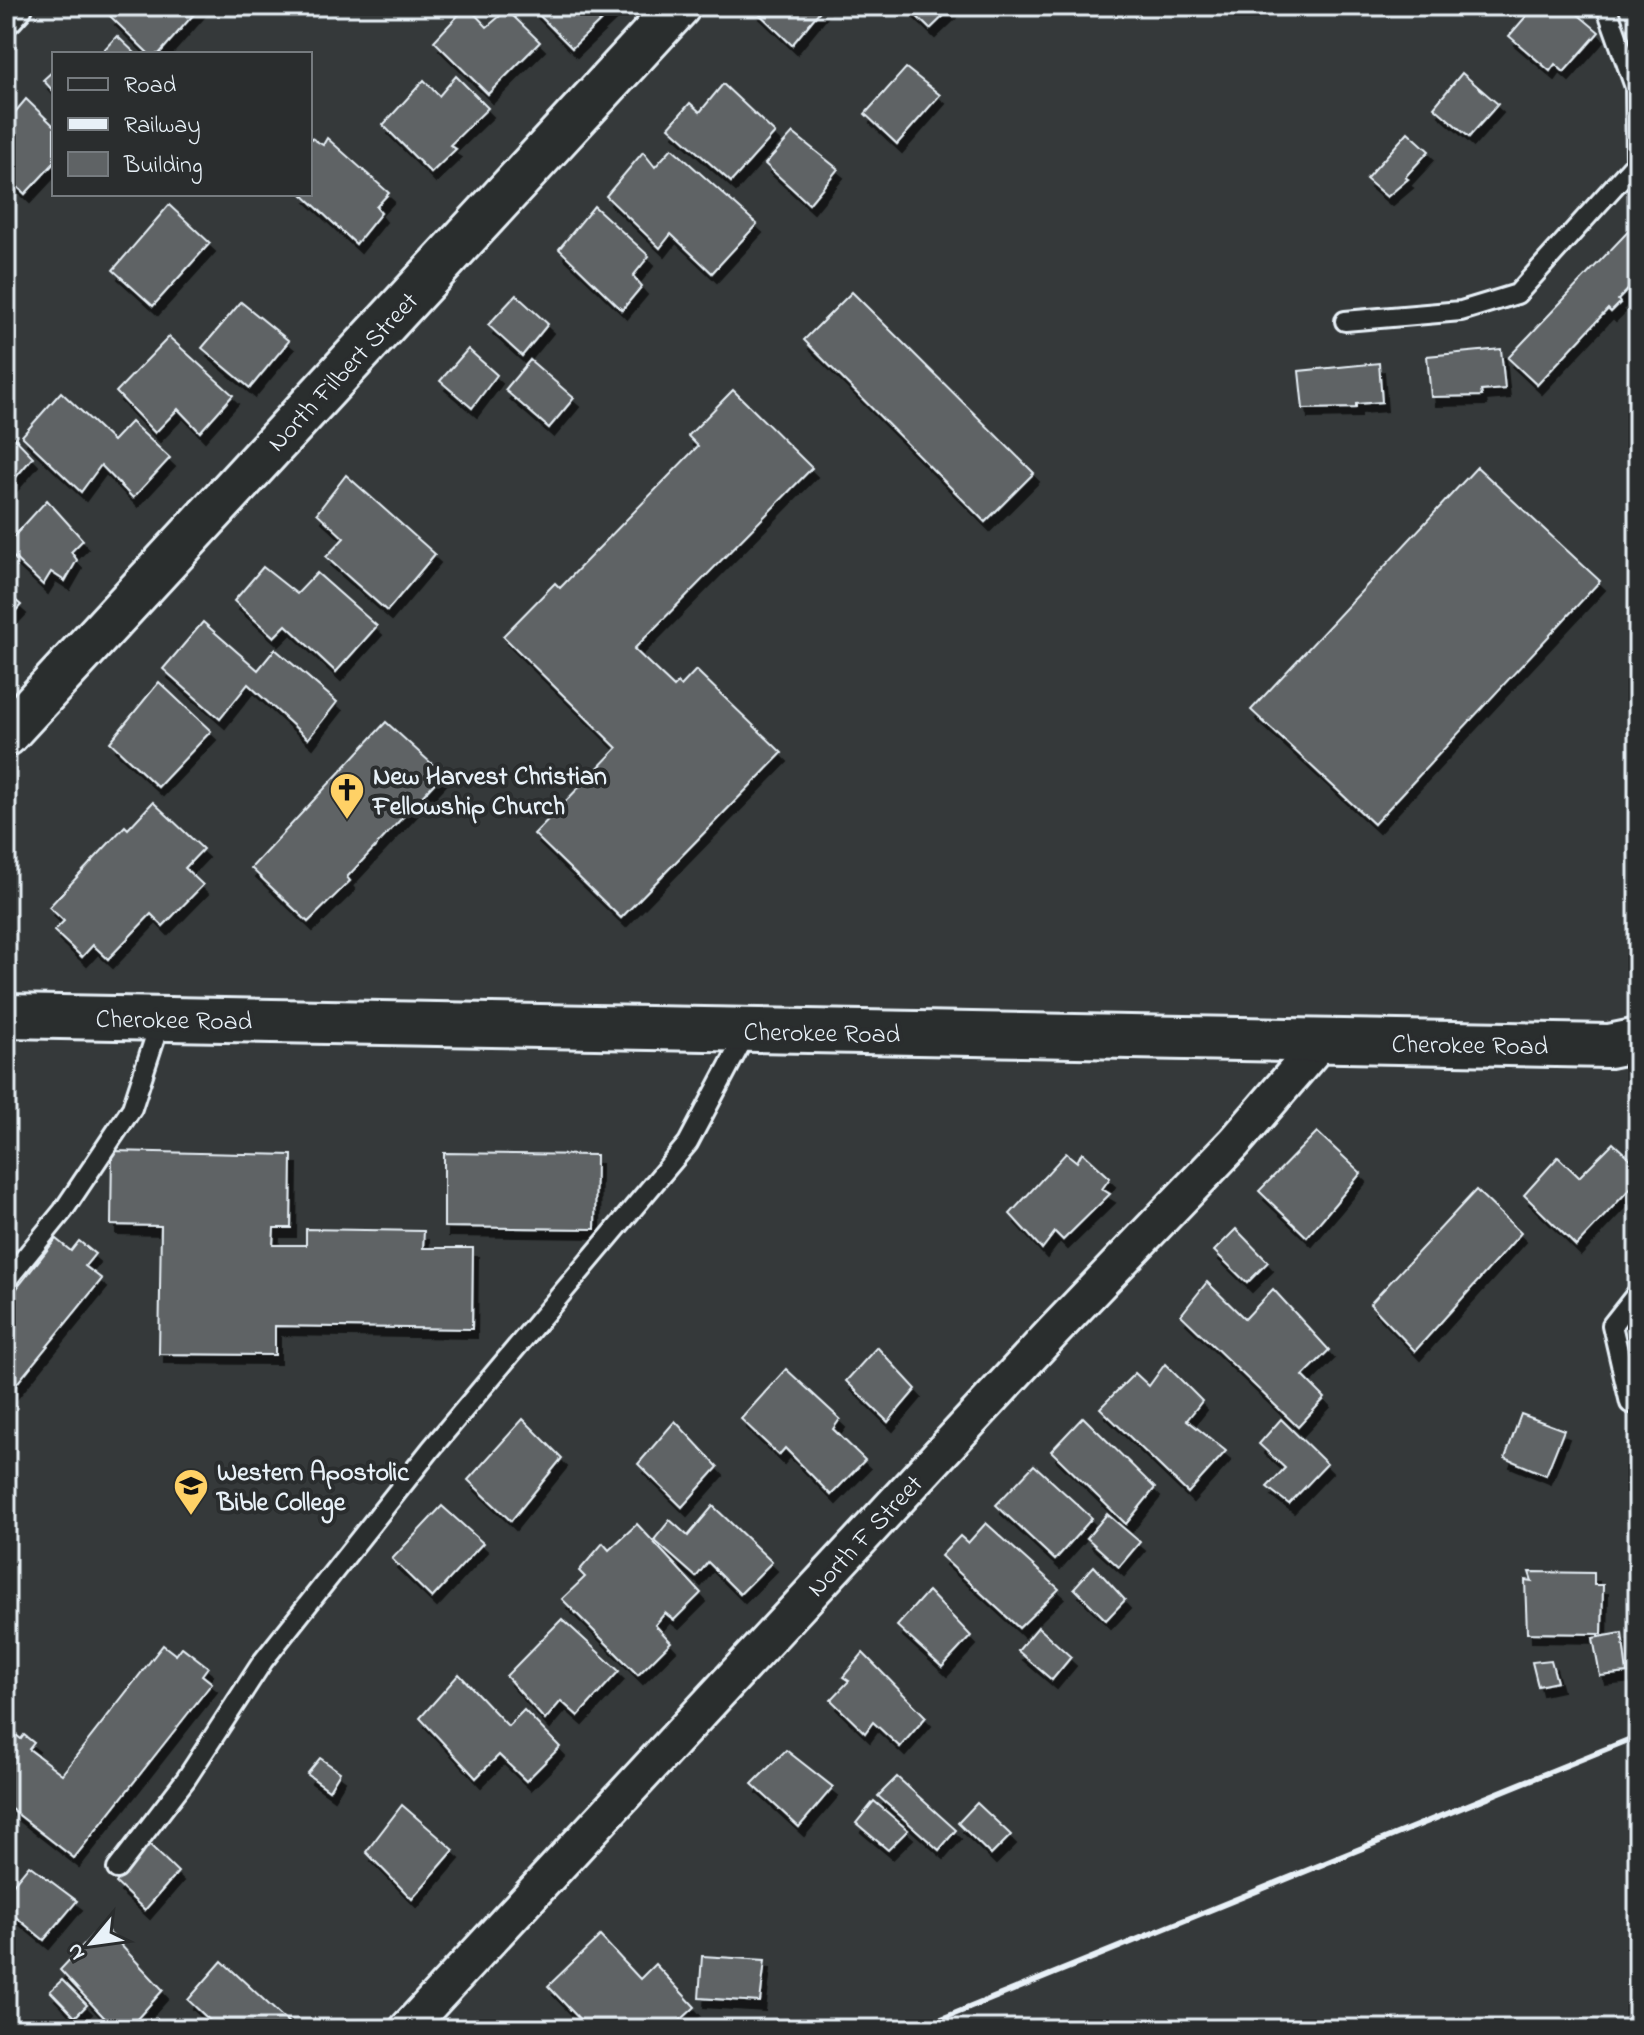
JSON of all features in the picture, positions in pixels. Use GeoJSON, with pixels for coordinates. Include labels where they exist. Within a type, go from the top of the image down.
{"type":"FeatureCollection","features":[{"type":"Feature","properties":{"kind":"street"},"geometry":{"type":"LineString","coordinates":[[6,16],[15,6]]}},
{"type":"Feature","properties":{"kind":"street","name":"North Filbert Street"},"geometry":{"type":"LineString","coordinates":[[6,735],[679,6]]}},
{"type":"Feature","properties":{"kind":"street","name":"Cherokee Road"},"geometry":{"type":"LineString","coordinates":[[6,1016],[1321,1042],[1609,1046],[1638,1040]]}},
{"type":"Feature","properties":{"kind":"street","name":"North F Street"},"geometry":{"type":"LineString","coordinates":[[407,2029],[1062,1322],[1235,1142],[1321,1042]]}},
{"type":"Feature","properties":{"kind":"lane"},"geometry":{"type":"LineString","coordinates":[[1345,321],[1461,311],[1517,294],[1636,162],[1635,87],[1606,6]]}},
{"type":"Feature","properties":{"kind":"lane"},"geometry":{"type":"LineString","coordinates":[[6,1281],[63,1211],[132,1108],[161,1019]]}},
{"type":"Feature","properties":{"kind":"lane"},"geometry":{"type":"LineString","coordinates":[[117,1869],[186,1779],[263,1661],[431,1449],[688,1143],[748,1030]]}},
{"type":"Feature","properties":{"kind":"lane"},"geometry":{"type":"LineString","coordinates":[[1630,1403],[1612,1325],[1638,1292]]}},
{"type":"Feature","properties":{"kind":"building"},"geometry":{"type":"Polygon","coordinates":[[[119,6],[201,6],[161,52],[147,52],[110,16],[119,6]]]}},
{"type":"Feature","properties":{"kind":"building"},"geometry":{"type":"Polygon","coordinates":[[[467,6],[487,27],[507,10],[540,42],[488,94],[434,41],[467,6]]]}},
{"type":"Feature","properties":{"kind":"building"},"geometry":{"type":"Polygon","coordinates":[[[530,6],[616,6],[572,48],[530,6]]]}},
{"type":"Feature","properties":{"kind":"building"},"geometry":{"type":"Polygon","coordinates":[[[751,6],[824,6],[792,45],[751,6]]]}},
{"type":"Feature","properties":{"kind":"building"},"geometry":{"type":"Polygon","coordinates":[[[906,6],[954,6],[930,29],[906,6]]]}},
{"type":"Feature","properties":{"kind":"building"},"geometry":{"type":"Polygon","coordinates":[[[1535,6],[1568,6],[1599,32],[1564,72],[1555,64],[1550,71],[1509,36],[1535,6]]]}},
{"type":"Feature","properties":{"kind":"building"},"geometry":{"type":"Polygon","coordinates":[[[117,36],[134,52],[102,52],[117,36]]]}},
{"type":"Feature","properties":{"kind":"building"},"geometry":{"type":"Polygon","coordinates":[[[906,68],[940,95],[897,144],[865,114],[906,68]]]}},
{"type":"Feature","properties":{"kind":"building"},"geometry":{"type":"Polygon","coordinates":[[[52,72],[52,90],[43,80],[52,72]]]}},
{"type":"Feature","properties":{"kind":"building"},"geometry":{"type":"Polygon","coordinates":[[[1462,73],[1498,104],[1469,137],[1434,107],[1462,73]]]}},
{"type":"Feature","properties":{"kind":"building"},"geometry":{"type":"Polygon","coordinates":[[[456,76],[488,108],[450,145],[456,149],[431,173],[383,125],[424,80],[439,96],[456,76]]]}},
{"type":"Feature","properties":{"kind":"building"},"geometry":{"type":"Polygon","coordinates":[[[723,84],[775,133],[731,182],[669,127],[690,103],[700,112],[723,84]]]}},
{"type":"Feature","properties":{"kind":"building"},"geometry":{"type":"Polygon","coordinates":[[[26,99],[52,124],[52,165],[25,194],[6,176],[6,113],[11,117],[26,99]]]}},
{"type":"Feature","properties":{"kind":"building"},"geometry":{"type":"Polygon","coordinates":[[[1408,132],[1429,151],[1405,177],[1408,179],[1387,197],[1366,179],[1408,132]]]}},
{"type":"Feature","properties":{"kind":"building"},"geometry":{"type":"Polygon","coordinates":[[[793,133],[838,169],[809,204],[765,164],[793,133]]]}},
{"type":"Feature","properties":{"kind":"building"},"geometry":{"type":"Polygon","coordinates":[[[312,138],[323,145],[327,138],[389,193],[376,207],[381,213],[356,244],[304,196],[312,196],[312,138]]]}},
{"type":"Feature","properties":{"kind":"building"},"geometry":{"type":"Polygon","coordinates":[[[672,148],[757,224],[712,273],[671,234],[660,248],[606,196],[643,152],[655,167],[672,148]]]}},
{"type":"Feature","properties":{"kind":"building"},"geometry":{"type":"Polygon","coordinates":[[[169,205],[210,243],[153,306],[113,270],[169,205]]]}},
{"type":"Feature","properties":{"kind":"building"},"geometry":{"type":"Polygon","coordinates":[[[594,206],[649,256],[633,276],[642,286],[622,310],[559,249],[594,206]]]}},
{"type":"Feature","properties":{"kind":"building"},"geometry":{"type":"Polygon","coordinates":[[[1638,221],[1638,279],[1618,300],[1620,303],[1611,312],[1608,309],[1537,385],[1508,358],[1638,221]]]}},
{"type":"Feature","properties":{"kind":"building"},"geometry":{"type":"Polygon","coordinates":[[[852,292],[1034,473],[985,522],[804,340],[852,292]]]}},
{"type":"Feature","properties":{"kind":"building"},"geometry":{"type":"Polygon","coordinates":[[[516,295],[548,324],[522,356],[488,325],[516,295]]]}},
{"type":"Feature","properties":{"kind":"building"},"geometry":{"type":"Polygon","coordinates":[[[241,302],[289,341],[250,388],[202,348],[241,302]]]}},
{"type":"Feature","properties":{"kind":"building"},"geometry":{"type":"Polygon","coordinates":[[[169,337],[233,395],[200,432],[178,409],[155,433],[116,392],[169,337]]]}},
{"type":"Feature","properties":{"kind":"building"},"geometry":{"type":"Polygon","coordinates":[[[468,349],[497,375],[472,408],[440,381],[468,349]]]}},
{"type":"Feature","properties":{"kind":"building"},"geometry":{"type":"Polygon","coordinates":[[[1501,349],[1505,389],[1481,391],[1482,396],[1431,397],[1427,356],[1501,349]]]}},
{"type":"Feature","properties":{"kind":"building"},"geometry":{"type":"Polygon","coordinates":[[[530,360],[574,398],[549,428],[505,390],[530,360]]]}},
{"type":"Feature","properties":{"kind":"building"},"geometry":{"type":"Polygon","coordinates":[[[1379,363],[1382,402],[1356,404],[1356,408],[1303,409],[1299,371],[1379,363]]]}},
{"type":"Feature","properties":{"kind":"building"},"geometry":{"type":"Polygon","coordinates":[[[733,390],[812,468],[634,649],[674,687],[678,683],[681,686],[696,670],[782,753],[621,918],[534,834],[617,748],[503,636],[555,583],[560,588],[698,446],[688,436],[733,390]]]}},
{"type":"Feature","properties":{"kind":"building"},"geometry":{"type":"Polygon","coordinates":[[[61,392],[113,441],[131,422],[170,458],[133,498],[101,465],[81,492],[22,436],[61,392]]]}},
{"type":"Feature","properties":{"kind":"building"},"geometry":{"type":"Polygon","coordinates":[[[6,429],[33,457],[11,483],[6,478],[6,429]]]}},
{"type":"Feature","properties":{"kind":"building"},"geometry":{"type":"Polygon","coordinates":[[[1477,467],[1600,581],[1374,824],[1251,710],[1477,467]]]}},
{"type":"Feature","properties":{"kind":"building"},"geometry":{"type":"Polygon","coordinates":[[[346,475],[435,554],[387,611],[326,557],[344,538],[317,513],[346,475]]]}},
{"type":"Feature","properties":{"kind":"building"},"geometry":{"type":"Polygon","coordinates":[[[47,500],[83,540],[71,552],[77,560],[65,581],[51,572],[43,585],[6,550],[6,545],[47,500]]]}},
{"type":"Feature","properties":{"kind":"building"},"geometry":{"type":"Polygon","coordinates":[[[263,567],[297,594],[317,573],[377,626],[336,672],[286,625],[274,637],[234,601],[263,567]]]}},
{"type":"Feature","properties":{"kind":"building"},"geometry":{"type":"Polygon","coordinates":[[[6,592],[21,605],[6,621],[6,592]]]}},
{"type":"Feature","properties":{"kind":"building"},"geometry":{"type":"Polygon","coordinates":[[[203,622],[258,670],[275,649],[337,702],[308,739],[248,684],[220,719],[163,669],[203,622]]]}},
{"type":"Feature","properties":{"kind":"building"},"geometry":{"type":"Polygon","coordinates":[[[159,682],[211,731],[158,787],[110,742],[159,682]]]}},
{"type":"Feature","properties":{"kind":"building","name":"New Harvest Christian Fellowship Church"},"geometry":{"type":"Polygon","coordinates":[[[386,722],[443,774],[347,877],[350,881],[308,922],[251,868],[386,722]]]}},
{"type":"Feature","properties":{"kind":"building"},"geometry":{"type":"Polygon","coordinates":[[[153,802],[203,849],[185,868],[203,885],[163,926],[151,914],[108,959],[93,945],[82,957],[54,931],[64,921],[49,907],[125,826],[128,829],[153,802]]]}},
{"type":"Feature","properties":{"kind":"building"},"geometry":{"type":"Polygon","coordinates":[[[1317,1132],[1361,1173],[1307,1237],[1259,1191],[1317,1132]]]}},
{"type":"Feature","properties":{"kind":"building"},"geometry":{"type":"Polygon","coordinates":[[[1613,1143],[1638,1166],[1638,1180],[1576,1246],[1524,1195],[1558,1157],[1579,1177],[1613,1143]]]}},
{"type":"Feature","properties":{"kind":"building"},"geometry":{"type":"Polygon","coordinates":[[[112,1151],[292,1155],[291,1228],[274,1228],[273,1245],[306,1245],[306,1229],[424,1231],[423,1248],[473,1248],[472,1329],[275,1326],[275,1355],[159,1354],[161,1226],[111,1225],[112,1151]]]}},
{"type":"Feature","properties":{"kind":"building"},"geometry":{"type":"Polygon","coordinates":[[[1082,1152],[1110,1178],[1102,1189],[1110,1194],[1063,1240],[1055,1232],[1042,1249],[1010,1214],[1066,1153],[1077,1162],[1082,1152]]]}},
{"type":"Feature","properties":{"kind":"building"},"geometry":{"type":"Polygon","coordinates":[[[444,1153],[596,1155],[595,1229],[444,1227],[444,1153]]]}},
{"type":"Feature","properties":{"kind":"building"},"geometry":{"type":"Polygon","coordinates":[[[1476,1190],[1521,1233],[1415,1351],[1370,1304],[1476,1190]]]}},
{"type":"Feature","properties":{"kind":"building"},"geometry":{"type":"Polygon","coordinates":[[[1236,1229],[1268,1262],[1247,1283],[1214,1251],[1236,1229]]]}},
{"type":"Feature","properties":{"kind":"building"},"geometry":{"type":"Polygon","coordinates":[[[56,1239],[71,1251],[79,1241],[95,1254],[85,1266],[102,1279],[6,1397],[6,1302],[56,1239]]]}},
{"type":"Feature","properties":{"kind":"building"},"geometry":{"type":"Polygon","coordinates":[[[1207,1282],[1245,1319],[1273,1289],[1329,1350],[1303,1376],[1325,1398],[1298,1427],[1181,1315],[1207,1282]]]}},
{"type":"Feature","properties":{"kind":"building"},"geometry":{"type":"Polygon","coordinates":[[[877,1347],[916,1389],[888,1422],[846,1381],[877,1347]]]}},
{"type":"Feature","properties":{"kind":"building"},"geometry":{"type":"Polygon","coordinates":[[[1165,1364],[1202,1401],[1187,1420],[1226,1451],[1188,1493],[1100,1408],[1135,1373],[1149,1386],[1165,1364]]]}},
{"type":"Feature","properties":{"kind":"building"},"geometry":{"type":"Polygon","coordinates":[[[786,1369],[840,1419],[833,1429],[865,1460],[831,1495],[785,1448],[779,1455],[741,1419],[786,1369]]]}},
{"type":"Feature","properties":{"kind":"building"},"geometry":{"type":"Polygon","coordinates":[[[1521,1414],[1564,1430],[1546,1475],[1505,1458],[1521,1414]]]}},
{"type":"Feature","properties":{"kind":"building"},"geometry":{"type":"Polygon","coordinates":[[[1083,1417],[1155,1488],[1126,1524],[1051,1451],[1083,1417]]]}},
{"type":"Feature","properties":{"kind":"building"},"geometry":{"type":"Polygon","coordinates":[[[523,1419],[562,1458],[511,1521],[468,1480],[523,1419]]]}},
{"type":"Feature","properties":{"kind":"building"},"geometry":{"type":"Polygon","coordinates":[[[1281,1419],[1327,1464],[1289,1504],[1267,1487],[1285,1468],[1259,1444],[1281,1419]]]}},
{"type":"Feature","properties":{"kind":"building"},"geometry":{"type":"Polygon","coordinates":[[[675,1421],[718,1467],[682,1507],[638,1464],[675,1421]]]}},
{"type":"Feature","properties":{"kind":"building"},"geometry":{"type":"Polygon","coordinates":[[[1034,1465],[1092,1518],[1055,1560],[996,1505],[1034,1465]]]}},
{"type":"Feature","properties":{"kind":"building"},"geometry":{"type":"Polygon","coordinates":[[[442,1506],[483,1543],[432,1598],[392,1559],[442,1506]]]}},
{"type":"Feature","properties":{"kind":"building"},"geometry":{"type":"Polygon","coordinates":[[[713,1506],[772,1562],[740,1594],[708,1562],[696,1577],[654,1540],[670,1520],[688,1536],[713,1506]]]}},
{"type":"Feature","properties":{"kind":"building"},"geometry":{"type":"Polygon","coordinates":[[[1107,1514],[1140,1542],[1119,1567],[1087,1538],[1107,1514]]]}},
{"type":"Feature","properties":{"kind":"building"},"geometry":{"type":"Polygon","coordinates":[[[986,1523],[1059,1589],[1019,1628],[941,1556],[960,1536],[968,1543],[986,1523]]]}},
{"type":"Feature","properties":{"kind":"building"},"geometry":{"type":"Polygon","coordinates":[[[637,1524],[701,1593],[674,1620],[665,1613],[655,1625],[671,1642],[638,1675],[562,1599],[585,1577],[579,1571],[603,1543],[609,1550],[637,1524]]]}},
{"type":"Feature","properties":{"kind":"building"},"geometry":{"type":"Polygon","coordinates":[[[1094,1566],[1125,1600],[1106,1620],[1074,1588],[1094,1566]]]}},
{"type":"Feature","properties":{"kind":"building"},"geometry":{"type":"Polygon","coordinates":[[[1529,1572],[1594,1573],[1594,1585],[1603,1585],[1602,1634],[1527,1633],[1525,1580],[1532,1581],[1529,1572]]]}},
{"type":"Feature","properties":{"kind":"building"},"geometry":{"type":"Polygon","coordinates":[[[928,1591],[971,1636],[942,1667],[897,1626],[928,1591]]]}},
{"type":"Feature","properties":{"kind":"building"},"geometry":{"type":"Polygon","coordinates":[[[562,1619],[619,1671],[578,1716],[561,1701],[545,1720],[506,1676],[562,1619]]]}},
{"type":"Feature","properties":{"kind":"building"},"geometry":{"type":"Polygon","coordinates":[[[1038,1627],[1071,1657],[1052,1680],[1018,1651],[1038,1627]]]}},
{"type":"Feature","properties":{"kind":"building"},"geometry":{"type":"Polygon","coordinates":[[[1622,1633],[1627,1673],[1600,1676],[1593,1638],[1622,1633]]]}},
{"type":"Feature","properties":{"kind":"building"},"geometry":{"type":"Polygon","coordinates":[[[163,1645],[176,1655],[182,1647],[208,1667],[202,1675],[212,1683],[74,1858],[6,1805],[6,1727],[21,1739],[24,1735],[34,1743],[29,1749],[62,1774],[163,1645]]]}},
{"type":"Feature","properties":{"kind":"building"},"geometry":{"type":"Polygon","coordinates":[[[863,1653],[926,1717],[900,1747],[873,1722],[865,1733],[831,1700],[849,1681],[843,1677],[863,1653]]]}},
{"type":"Feature","properties":{"kind":"building"},"geometry":{"type":"Polygon","coordinates":[[[1551,1660],[1557,1682],[1538,1686],[1532,1662],[1551,1660]]]}},
{"type":"Feature","properties":{"kind":"building"},"geometry":{"type":"Polygon","coordinates":[[[459,1674],[508,1726],[524,1710],[560,1747],[526,1781],[499,1755],[476,1778],[420,1718],[459,1674]]]}},
{"type":"Feature","properties":{"kind":"building"},"geometry":{"type":"Polygon","coordinates":[[[786,1750],[833,1787],[799,1827],[752,1784],[786,1750]]]}},
{"type":"Feature","properties":{"kind":"building"},"geometry":{"type":"Polygon","coordinates":[[[320,1758],[340,1772],[329,1790],[307,1774],[320,1758]]]}},
{"type":"Feature","properties":{"kind":"building"},"geometry":{"type":"Polygon","coordinates":[[[897,1777],[956,1830],[939,1850],[878,1796],[897,1777]]]}},
{"type":"Feature","properties":{"kind":"building"},"geometry":{"type":"Polygon","coordinates":[[[874,1801],[908,1830],[888,1850],[856,1823],[874,1801]]]}},
{"type":"Feature","properties":{"kind":"building"},"geometry":{"type":"Polygon","coordinates":[[[977,1803],[1011,1835],[991,1855],[958,1823],[977,1803]]]}},
{"type":"Feature","properties":{"kind":"building"},"geometry":{"type":"Polygon","coordinates":[[[402,1805],[454,1850],[412,1899],[366,1852],[402,1805]]]}},
{"type":"Feature","properties":{"kind":"building"},"geometry":{"type":"Polygon","coordinates":[[[148,1843],[178,1872],[145,1910],[116,1883],[148,1843]]]}},
{"type":"Feature","properties":{"kind":"building"},"geometry":{"type":"Polygon","coordinates":[[[29,1865],[77,1901],[44,1940],[6,1909],[6,1893],[29,1865]]]}},
{"type":"Feature","properties":{"kind":"building"},"geometry":{"type":"Polygon","coordinates":[[[102,1925],[163,1990],[128,2029],[115,2029],[60,1970],[102,1925]]]}},
{"type":"Feature","properties":{"kind":"building"},"geometry":{"type":"Polygon","coordinates":[[[600,1936],[640,1979],[655,1964],[695,2007],[671,2029],[589,2029],[548,1986],[600,1936]]]}},
{"type":"Feature","properties":{"kind":"building"},"geometry":{"type":"Polygon","coordinates":[[[702,1956],[765,1960],[760,2002],[699,1998],[702,1956]]]}},
{"type":"Feature","properties":{"kind":"building"},"geometry":{"type":"Polygon","coordinates":[[[222,1961],[291,2025],[287,2029],[219,2029],[188,2000],[222,1961]]]}},
{"type":"Feature","properties":{"kind":"building"},"geometry":{"type":"Polygon","coordinates":[[[62,1980],[87,2005],[75,2017],[50,1991],[62,1980]]]}},
{"type":"Feature","properties":{"kind":"railway"},"geometry":{"type":"LineString","coordinates":[[917,2029],[1638,1736]]}},
{"type":"Feature","properties":{"kind":"place","name":"New Harvest Christian Fellowship Church"},"geometry":{"type":"Point","coordinates":[347,821]}},
{"type":"Feature","properties":{"kind":"place","name":"Western Apostolic Bible College"},"geometry":{"type":"Point","coordinates":[191,1517]}}]}
